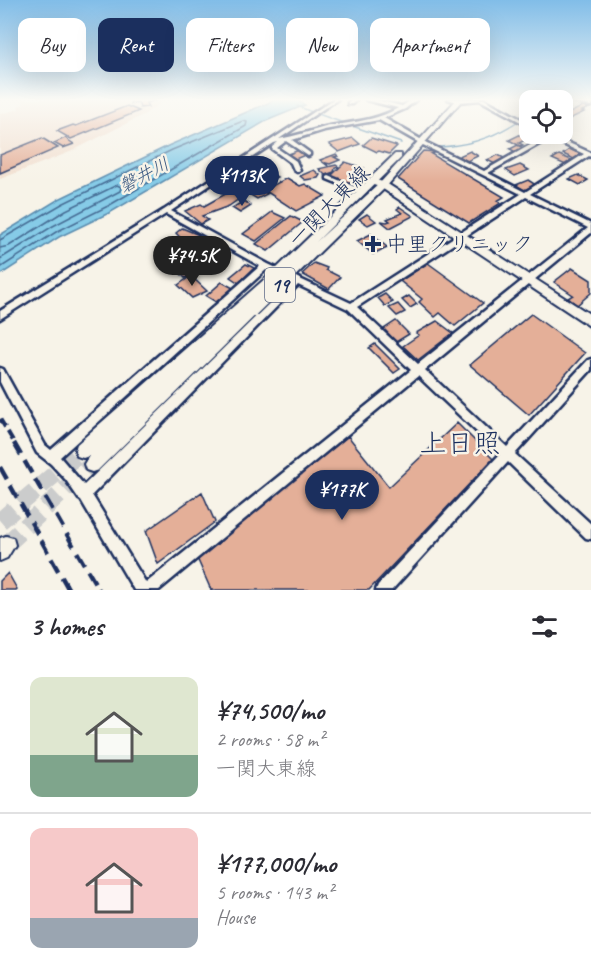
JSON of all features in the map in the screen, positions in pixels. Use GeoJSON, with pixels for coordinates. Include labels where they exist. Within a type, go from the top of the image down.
{"type":"FeatureCollection","features":[{"type":"Feature","properties":{"kind":"main road","name":"一関大東線"},"geometry":{"type":"LineString","coordinates":[[92,464],[288,277],[430,127]]}},
{"type":"Feature","properties":{"kind":"main road","name":"一関大東線"},"geometry":{"type":"LineString","coordinates":[[83,450],[288,277],[363,192],[378,184]]}},
{"type":"Feature","properties":{"kind":"main road"},"geometry":{"type":"LineString","coordinates":[[378,184],[591,322]]}},
{"type":"Feature","properties":{"kind":"street"},"geometry":{"type":"LineString","coordinates":[[0,315],[166,211],[295,127]]}},
{"type":"Feature","properties":{"kind":"street"},"geometry":{"type":"LineString","coordinates":[[273,141],[343,127]]}},
{"type":"Feature","properties":{"kind":"street"},"geometry":{"type":"LineString","coordinates":[[148,590],[591,228],[395,127]]}},
{"type":"Feature","properties":{"kind":"street"},"geometry":{"type":"LineString","coordinates":[[286,140],[308,154]]}},
{"type":"Feature","properties":{"kind":"street"},"geometry":{"type":"LineString","coordinates":[[286,140],[274,148],[294,162],[297,170]]}},
{"type":"Feature","properties":{"kind":"street"},"geometry":{"type":"LineString","coordinates":[[486,172],[532,144]]}},
{"type":"Feature","properties":{"kind":"street"},"geometry":{"type":"LineString","coordinates":[[568,144],[589,154]]}},
{"type":"Feature","properties":{"kind":"street"},"geometry":{"type":"LineString","coordinates":[[351,307],[589,154]]}},
{"type":"Feature","properties":{"kind":"street"},"geometry":{"type":"LineString","coordinates":[[329,178],[363,192]]}},
{"type":"Feature","properties":{"kind":"street"},"geometry":{"type":"LineString","coordinates":[[166,211],[265,266],[351,307],[591,533]]}},
{"type":"Feature","properties":{"kind":"street"},"geometry":{"type":"LineString","coordinates":[[53,456],[265,266]]}},
{"type":"Feature","properties":{"kind":"street"},"geometry":{"type":"LineString","coordinates":[[83,495],[288,277]]}},
{"type":"Feature","properties":{"kind":"street"},"geometry":{"type":"LineString","coordinates":[[383,590],[591,363]]}},
{"type":"Feature","properties":{"kind":"street"},"geometry":{"type":"LineString","coordinates":[[0,372],[41,449],[53,456],[83,495],[142,590]]}},
{"type":"Feature","properties":{"kind":"shaded area"},"geometry":{"type":"Polygon","coordinates":[[[0,127],[120,127],[70,152],[0,179],[0,127]]]}},
{"type":"Feature","properties":{"kind":"water","name":"磐井川"},"geometry":{"type":"Polygon","coordinates":[[[213,127],[257,127],[111,212],[59,237],[0,275],[0,235],[59,199],[213,127]]]}},
{"type":"Feature","properties":{"kind":"building"},"geometry":{"type":"Polygon","coordinates":[[[69,127],[101,127],[71,139],[57,131],[69,127]]]}},
{"type":"Feature","properties":{"kind":"building"},"geometry":{"type":"Polygon","coordinates":[[[519,135],[519,144],[523,145],[519,146],[526,149],[518,153],[510,149],[518,145],[509,140],[519,135]]]}},
{"type":"Feature","properties":{"kind":"building"},"geometry":{"type":"Polygon","coordinates":[[[42,138],[58,148],[0,173],[0,155],[42,138]]]}},
{"type":"Feature","properties":{"kind":"building"},"geometry":{"type":"Polygon","coordinates":[[[65,138],[74,144],[63,148],[54,143],[65,138]]]}},
{"type":"Feature","properties":{"kind":"building"},"geometry":{"type":"Polygon","coordinates":[[[353,138],[360,144],[339,152],[329,144],[353,138]]]}},
{"type":"Feature","properties":{"kind":"building"},"geometry":{"type":"Polygon","coordinates":[[[371,138],[397,146],[389,154],[377,152],[363,145],[371,138]]]}},
{"type":"Feature","properties":{"kind":"building"},"geometry":{"type":"Polygon","coordinates":[[[570,149],[583,152],[574,159],[563,154],[570,149]]]}},
{"type":"Feature","properties":{"kind":"building"},"geometry":{"type":"Polygon","coordinates":[[[299,150],[305,155],[293,160],[286,155],[299,150]]]}},
{"type":"Feature","properties":{"kind":"building"},"geometry":{"type":"Polygon","coordinates":[[[423,151],[436,152],[431,154],[504,197],[497,201],[501,203],[469,223],[398,179],[423,151]]]}},
{"type":"Feature","properties":{"kind":"building"},"geometry":{"type":"Polygon","coordinates":[[[470,151],[478,156],[467,161],[459,156],[470,151]]]}},
{"type":"Feature","properties":{"kind":"building"},"geometry":{"type":"Polygon","coordinates":[[[336,154],[338,156],[334,157],[340,160],[330,164],[326,163],[328,166],[320,160],[336,154]]]}},
{"type":"Feature","properties":{"kind":"building"},"geometry":{"type":"Polygon","coordinates":[[[498,155],[506,159],[495,164],[487,160],[498,155]]]}},
{"type":"Feature","properties":{"kind":"building"},"geometry":{"type":"Polygon","coordinates":[[[559,155],[574,161],[568,166],[552,159],[559,155]]]}},
{"type":"Feature","properties":{"kind":"building"},"geometry":{"type":"Polygon","coordinates":[[[345,162],[364,168],[350,183],[331,176],[345,162]]]}},
{"type":"Feature","properties":{"kind":"building"},"geometry":{"type":"Polygon","coordinates":[[[336,165],[339,167],[335,168],[334,172],[325,175],[319,169],[336,165]]]}},
{"type":"Feature","properties":{"kind":"building"},"geometry":{"type":"Polygon","coordinates":[[[520,165],[529,170],[515,176],[506,170],[520,165]]]}},
{"type":"Feature","properties":{"kind":"building"},"geometry":{"type":"Polygon","coordinates":[[[314,170],[320,175],[318,178],[305,180],[300,176],[314,170]]]}},
{"type":"Feature","properties":{"kind":"building"},"geometry":{"type":"Polygon","coordinates":[[[267,171],[277,177],[261,185],[251,178],[267,171]]]}},
{"type":"Feature","properties":{"kind":"building"},"geometry":{"type":"Polygon","coordinates":[[[578,175],[588,180],[580,185],[569,179],[578,175]]]}},
{"type":"Feature","properties":{"kind":"building"},"geometry":{"type":"Polygon","coordinates":[[[232,176],[244,183],[250,180],[259,185],[246,192],[240,191],[224,180],[232,176]]]}},
{"type":"Feature","properties":{"kind":"building"},"geometry":{"type":"Polygon","coordinates":[[[287,178],[300,186],[305,184],[325,196],[296,211],[264,190],[287,178]]]}},
{"type":"Feature","properties":{"kind":"building"},"geometry":{"type":"Polygon","coordinates":[[[528,180],[536,185],[524,190],[516,185],[528,180]]]}},
{"type":"Feature","properties":{"kind":"building"},"geometry":{"type":"Polygon","coordinates":[[[260,189],[267,194],[257,199],[249,194],[260,189]]]}},
{"type":"Feature","properties":{"kind":"building"},"geometry":{"type":"Polygon","coordinates":[[[229,192],[239,199],[229,206],[202,216],[208,220],[201,224],[185,211],[201,204],[204,206],[229,192]]]}},
{"type":"Feature","properties":{"kind":"building"},"geometry":{"type":"Polygon","coordinates":[[[244,201],[251,206],[240,213],[232,208],[244,201]]]}},
{"type":"Feature","properties":{"kind":"building"},"geometry":{"type":"Polygon","coordinates":[[[400,207],[413,216],[390,228],[381,221],[390,221],[387,219],[402,213],[397,209],[400,207]]]}},
{"type":"Feature","properties":{"kind":"building"},"geometry":{"type":"Polygon","coordinates":[[[272,212],[285,218],[256,241],[243,234],[272,212]]]}},
{"type":"Feature","properties":{"kind":"building"},"geometry":{"type":"Polygon","coordinates":[[[367,214],[376,221],[368,225],[359,219],[367,214]]]}},
{"type":"Feature","properties":{"kind":"building"},"geometry":{"type":"Polygon","coordinates":[[[291,216],[303,222],[268,251],[256,244],[291,216]]]}},
{"type":"Feature","properties":{"kind":"building"},"geometry":{"type":"Polygon","coordinates":[[[182,228],[199,235],[186,244],[176,233],[182,228]]]}},
{"type":"Feature","properties":{"kind":"building","name":"中里クリニック"},"geometry":{"type":"Polygon","coordinates":[[[371,234],[387,247],[373,254],[357,241],[371,234]]]}},
{"type":"Feature","properties":{"kind":"building"},"geometry":{"type":"Polygon","coordinates":[[[218,246],[229,255],[208,267],[198,257],[218,246]]]}},
{"type":"Feature","properties":{"kind":"building"},"geometry":{"type":"Polygon","coordinates":[[[198,261],[204,267],[185,278],[179,272],[198,261]]]}},
{"type":"Feature","properties":{"kind":"building"},"geometry":{"type":"Polygon","coordinates":[[[314,263],[340,277],[329,289],[302,274],[314,263]]]}},
{"type":"Feature","properties":{"kind":"building"},"geometry":{"type":"Polygon","coordinates":[[[428,263],[483,303],[455,326],[440,313],[435,317],[419,302],[422,299],[400,281],[428,263]]]}},
{"type":"Feature","properties":{"kind":"building"},"geometry":{"type":"Polygon","coordinates":[[[246,264],[254,268],[239,283],[230,277],[246,264]]]}},
{"type":"Feature","properties":{"kind":"building"},"geometry":{"type":"Polygon","coordinates":[[[572,268],[591,280],[591,293],[577,305],[568,298],[573,295],[554,282],[572,268]]]}},
{"type":"Feature","properties":{"kind":"building"},"geometry":{"type":"Polygon","coordinates":[[[191,276],[207,291],[192,298],[178,285],[191,276]]]}},
{"type":"Feature","properties":{"kind":"building"},"geometry":{"type":"Polygon","coordinates":[[[222,282],[233,288],[216,302],[206,296],[222,282]]]}},
{"type":"Feature","properties":{"kind":"building"},"geometry":{"type":"Polygon","coordinates":[[[385,294],[393,302],[385,306],[378,298],[385,294]]]}},
{"type":"Feature","properties":{"kind":"building"},"geometry":{"type":"Polygon","coordinates":[[[409,296],[417,304],[410,308],[402,300],[409,296]]]}},
{"type":"Feature","properties":{"kind":"building"},"geometry":{"type":"Polygon","coordinates":[[[398,304],[405,312],[397,316],[389,308],[398,304]]]}},
{"type":"Feature","properties":{"kind":"building"},"geometry":{"type":"Polygon","coordinates":[[[531,314],[585,353],[529,415],[470,365],[531,314]]]}},
{"type":"Feature","properties":{"kind":"building"},"geometry":{"type":"Polygon","coordinates":[[[396,321],[409,334],[396,342],[384,329],[396,321]]]}},
{"type":"Feature","properties":{"kind":"building"},"geometry":{"type":"Polygon","coordinates":[[[437,321],[453,333],[418,360],[403,346],[419,335],[416,333],[437,321]]]}},
{"type":"Feature","properties":{"kind":"building"},"geometry":{"type":"Polygon","coordinates":[[[375,344],[400,369],[394,373],[369,348],[375,344]]]}},
{"type":"Feature","properties":{"kind":"building"},"geometry":{"type":"Polygon","coordinates":[[[457,423],[493,459],[369,590],[211,590],[197,558],[348,436],[389,487],[457,423]]]}},
{"type":"Feature","properties":{"kind":"building"},"geometry":{"type":"Polygon","coordinates":[[[202,492],[215,522],[158,564],[146,531],[202,492]]]}},
{"type":"Feature","properties":{"kind":"building"},"geometry":{"type":"Polygon","coordinates":[[[8,573],[17,589],[0,590],[0,581],[8,573]]]}},
{"type":"Feature","properties":{"kind":"waterway"},"geometry":{"type":"LineString","coordinates":[[354,127],[401,143]]}},
{"type":"Feature","properties":{"kind":"waterway"},"geometry":{"type":"LineString","coordinates":[[440,147],[477,141],[510,127]]}},
{"type":"Feature","properties":{"kind":"tunnel"},"geometry":{"type":"LineString","coordinates":[[0,521],[83,450]]}},
{"type":"Feature","properties":{"kind":"tunnel"},"geometry":{"type":"LineString","coordinates":[[6,545],[92,464]]}},
{"type":"Feature","properties":{"kind":"railway"},"geometry":{"type":"LineString","coordinates":[[0,419],[15,444]]}},
{"type":"Feature","properties":{"kind":"railway"},"geometry":{"type":"LineString","coordinates":[[14,443],[99,590]]}},
{"type":"Feature","properties":{"kind":"railway"},"geometry":{"type":"LineString","coordinates":[[0,467],[69,590]]}},
{"type":"Feature","properties":{"kind":"place","name":"中里クリニック"},"geometry":{"type":"Point","coordinates":[373,244]}},
{"type":"Feature","properties":{"kind":"district","name":"上日照"},"geometry":{"type":"Point","coordinates":[460,443]}}]}
